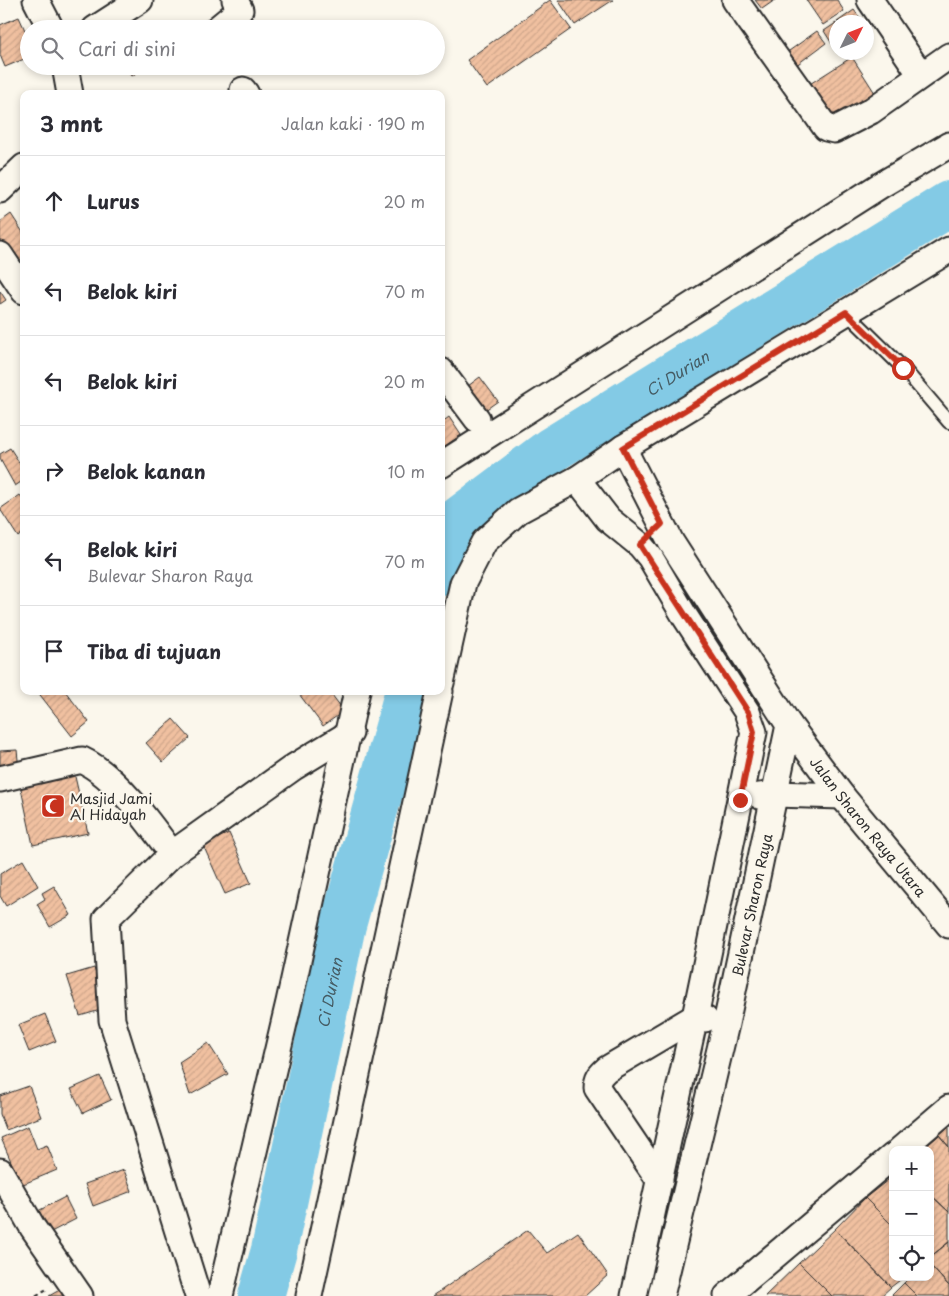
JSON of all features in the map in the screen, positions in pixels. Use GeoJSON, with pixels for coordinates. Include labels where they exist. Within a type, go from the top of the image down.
{"type":"FeatureCollection","features":[{"type":"Feature","properties":{"kind":"street"},"geometry":{"type":"LineString","coordinates":[[36,0],[46,20]]}},
{"type":"Feature","properties":{"kind":"street"},"geometry":{"type":"LineString","coordinates":[[109,20],[140,0]]}},
{"type":"Feature","properties":{"kind":"street"},"geometry":{"type":"LineString","coordinates":[[228,20],[240,10],[235,0]]}},
{"type":"Feature","properties":{"kind":"street"},"geometry":{"type":"LineString","coordinates":[[734,0],[826,128],[834,130],[871,111],[949,56]]}},
{"type":"Feature","properties":{"kind":"street"},"geometry":{"type":"LineString","coordinates":[[870,0],[921,75]]}},
{"type":"Feature","properties":{"kind":"street"},"geometry":{"type":"LineString","coordinates":[[67,75],[69,90]]}},
{"type":"Feature","properties":{"kind":"street"},"geometry":{"type":"LineString","coordinates":[[445,462],[873,190],[949,145]]}},
{"type":"Feature","properties":{"kind":"street"},"geometry":{"type":"LineString","coordinates":[[0,190],[20,170]]}},
{"type":"Feature","properties":{"kind":"street"},"geometry":{"type":"LineString","coordinates":[[445,665],[463,583],[484,542],[518,511],[577,478],[623,448],[949,250]]}},
{"type":"Feature","properties":{"kind":"street"},"geometry":{"type":"LineString","coordinates":[[0,255],[20,285]]}},
{"type":"Feature","properties":{"kind":"street"},"geometry":{"type":"LineString","coordinates":[[445,376],[477,418]]}},
{"type":"Feature","properties":{"kind":"street"},"geometry":{"type":"LineString","coordinates":[[623,448],[666,533],[707,601],[789,725]]}},
{"type":"Feature","properties":{"kind":"street"},"geometry":{"type":"LineString","coordinates":[[577,478],[608,519],[645,551],[684,615],[748,712],[754,732],[696,1016],[634,1296]]}},
{"type":"Feature","properties":{"kind":"street"},"geometry":{"type":"LineString","coordinates":[[645,551],[666,533]]}},
{"type":"Feature","properties":{"kind":"street"},"geometry":{"type":"LineString","coordinates":[[684,615],[707,601]]}},
{"type":"Feature","properties":{"kind":"street"},"geometry":{"type":"LineString","coordinates":[[220,1296],[350,732],[356,695]]}},
{"type":"Feature","properties":{"kind":"street"},"geometry":{"type":"LineString","coordinates":[[309,1296],[439,695]]}},
{"type":"Feature","properties":{"kind":"street","name":"Bulevar Sharon Raya"},"geometry":{"type":"LineString","coordinates":[[661,1296],[726,1024],[789,725]]}},
{"type":"Feature","properties":{"kind":"street","name":"Jalan Sharon Raya Utara"},"geometry":{"type":"LineString","coordinates":[[789,725],[842,796],[949,925]]}},
{"type":"Feature","properties":{"kind":"street"},"geometry":{"type":"LineString","coordinates":[[198,1296],[112,1020],[106,919],[172,854],[294,767],[350,732]]}},
{"type":"Feature","properties":{"kind":"street"},"geometry":{"type":"LineString","coordinates":[[0,779],[82,760],[104,773],[151,825],[172,854]]}},
{"type":"Feature","properties":{"kind":"street"},"geometry":{"type":"LineString","coordinates":[[740,800],[775,794],[842,796]]}},
{"type":"Feature","properties":{"kind":"street"},"geometry":{"type":"LineString","coordinates":[[660,1180],[597,1088],[597,1082],[607,1069],[696,1016],[726,1024]]}},
{"type":"Feature","properties":{"kind":"street"},"geometry":{"type":"LineString","coordinates":[[905,1146],[949,1108]]}},
{"type":"Feature","properties":{"kind":"street"},"geometry":{"type":"LineString","coordinates":[[727,1296],[889,1159]]}},
{"type":"Feature","properties":{"kind":"street"},"geometry":{"type":"LineString","coordinates":[[0,1171],[32,1228],[80,1296]]}},
{"type":"Feature","properties":{"kind":"lane"},"geometry":{"type":"LineString","coordinates":[[846,312],[903,368],[949,422]]}},
{"type":"Feature","properties":{"kind":"building"},"geometry":{"type":"Polygon","coordinates":[[[550,0],[571,29],[487,88],[467,60],[550,0]]]}},
{"type":"Feature","properties":{"kind":"building"},"geometry":{"type":"Polygon","coordinates":[[[558,0],[613,0],[575,25],[558,0]]]}},
{"type":"Feature","properties":{"kind":"building"},"geometry":{"type":"Polygon","coordinates":[[[755,0],[775,0],[762,9],[755,0]]]}},
{"type":"Feature","properties":{"kind":"building"},"geometry":{"type":"Polygon","coordinates":[[[806,0],[837,0],[844,11],[838,15],[829,15],[829,21],[823,25],[806,0]]]}},
{"type":"Feature","properties":{"kind":"building"},"geometry":{"type":"Polygon","coordinates":[[[854,10],[858,15],[847,15],[854,10]]]}},
{"type":"Feature","properties":{"kind":"building"},"geometry":{"type":"Polygon","coordinates":[[[19,17],[20,20],[20,61],[5,67],[0,55],[0,25],[19,17]]]}},
{"type":"Feature","properties":{"kind":"building"},"geometry":{"type":"Polygon","coordinates":[[[829,28],[829,39],[824,31],[829,28]]]}},
{"type":"Feature","properties":{"kind":"building"},"geometry":{"type":"Polygon","coordinates":[[[817,31],[826,43],[791,69],[782,56],[817,31]]]}},
{"type":"Feature","properties":{"kind":"building"},"geometry":{"type":"Polygon","coordinates":[[[847,60],[854,60],[875,93],[827,123],[805,87],[847,60]]]}},
{"type":"Feature","properties":{"kind":"building"},"geometry":{"type":"Polygon","coordinates":[[[11,214],[20,228],[20,260],[15,263],[0,242],[0,222],[11,214]]]}},
{"type":"Feature","properties":{"kind":"building"},"geometry":{"type":"Polygon","coordinates":[[[0,291],[6,300],[0,304],[0,291]]]}},
{"type":"Feature","properties":{"kind":"building"},"geometry":{"type":"Polygon","coordinates":[[[480,377],[498,401],[481,413],[464,389],[480,377]]]}},
{"type":"Feature","properties":{"kind":"building"},"geometry":{"type":"Polygon","coordinates":[[[449,417],[461,435],[445,446],[445,420],[449,417]]]}},
{"type":"Feature","properties":{"kind":"building"},"geometry":{"type":"Polygon","coordinates":[[[10,448],[20,464],[20,483],[15,486],[0,459],[0,454],[10,448]]]}},
{"type":"Feature","properties":{"kind":"building"},"geometry":{"type":"Polygon","coordinates":[[[20,495],[20,535],[18,537],[0,509],[20,495]]]}},
{"type":"Feature","properties":{"kind":"building"},"geometry":{"type":"Polygon","coordinates":[[[40,695],[68,695],[89,722],[72,736],[40,695]]]}},
{"type":"Feature","properties":{"kind":"building"},"geometry":{"type":"Polygon","coordinates":[[[300,695],[332,695],[344,711],[323,726],[300,695]]]}},
{"type":"Feature","properties":{"kind":"building"},"geometry":{"type":"Polygon","coordinates":[[[173,719],[190,738],[163,762],[146,743],[173,719]]]}},
{"type":"Feature","properties":{"kind":"building"},"geometry":{"type":"Polygon","coordinates":[[[17,750],[19,770],[0,771],[0,751],[17,750]]]}},
{"type":"Feature","properties":{"kind":"building","name":"Masjid Jami Al Hidayah"},"geometry":{"type":"Polygon","coordinates":[[[73,768],[88,833],[33,845],[19,779],[73,768]]]}},
{"type":"Feature","properties":{"kind":"building"},"geometry":{"type":"Polygon","coordinates":[[[229,833],[251,883],[225,894],[203,845],[229,833]]]}},
{"type":"Feature","properties":{"kind":"building"},"geometry":{"type":"Polygon","coordinates":[[[23,860],[38,886],[6,906],[0,896],[0,874],[23,860]]]}},
{"type":"Feature","properties":{"kind":"building"},"geometry":{"type":"Polygon","coordinates":[[[54,886],[71,915],[50,927],[37,904],[45,899],[42,893],[54,886]]]}},
{"type":"Feature","properties":{"kind":"building"},"geometry":{"type":"Polygon","coordinates":[[[94,968],[107,1008],[80,1016],[67,976],[94,968]]]}},
{"type":"Feature","properties":{"kind":"building"},"geometry":{"type":"Polygon","coordinates":[[[45,1014],[56,1041],[29,1052],[18,1025],[45,1014]]]}},
{"type":"Feature","properties":{"kind":"building"},"geometry":{"type":"Polygon","coordinates":[[[208,1043],[228,1074],[190,1095],[179,1062],[208,1043]]]}},
{"type":"Feature","properties":{"kind":"building"},"geometry":{"type":"Polygon","coordinates":[[[100,1076],[111,1100],[83,1113],[71,1089],[100,1076]]]}},
{"type":"Feature","properties":{"kind":"building"},"geometry":{"type":"Polygon","coordinates":[[[29,1086],[41,1117],[6,1130],[0,1114],[0,1096],[29,1086]]]}},
{"type":"Feature","properties":{"kind":"building"},"geometry":{"type":"Polygon","coordinates":[[[949,1125],[949,1147],[939,1135],[949,1125]]]}},
{"type":"Feature","properties":{"kind":"building"},"geometry":{"type":"Polygon","coordinates":[[[28,1126],[37,1149],[47,1145],[57,1170],[21,1185],[1,1138],[28,1126]]]}},
{"type":"Feature","properties":{"kind":"building"},"geometry":{"type":"Polygon","coordinates":[[[939,1135],[949,1147],[949,1212],[934,1198],[934,1146],[927,1146],[939,1135]]]}},
{"type":"Feature","properties":{"kind":"building"},"geometry":{"type":"Polygon","coordinates":[[[124,1170],[132,1191],[93,1206],[85,1184],[124,1170]]]}},
{"type":"Feature","properties":{"kind":"building"},"geometry":{"type":"Polygon","coordinates":[[[889,1179],[889,1222],[865,1198],[889,1179]]]}},
{"type":"Feature","properties":{"kind":"building"},"geometry":{"type":"Polygon","coordinates":[[[65,1197],[76,1219],[49,1233],[38,1211],[65,1197]]]}},
{"type":"Feature","properties":{"kind":"building"},"geometry":{"type":"Polygon","coordinates":[[[865,1198],[889,1222],[889,1281],[899,1281],[891,1287],[835,1229],[865,1198]]]}},
{"type":"Feature","properties":{"kind":"building"},"geometry":{"type":"Polygon","coordinates":[[[934,1198],[949,1212],[949,1242],[934,1254],[934,1198]]]}},
{"type":"Feature","properties":{"kind":"building"},"geometry":{"type":"Polygon","coordinates":[[[835,1229],[891,1287],[881,1296],[832,1296],[799,1263],[835,1229]]]}},
{"type":"Feature","properties":{"kind":"building"},"geometry":{"type":"Polygon","coordinates":[[[528,1230],[547,1253],[578,1232],[608,1275],[585,1296],[433,1296],[528,1230]]]}},
{"type":"Feature","properties":{"kind":"building"},"geometry":{"type":"Polygon","coordinates":[[[949,1242],[949,1286],[934,1269],[934,1254],[949,1242]]]}},
{"type":"Feature","properties":{"kind":"building"},"geometry":{"type":"Polygon","coordinates":[[[799,1263],[832,1296],[765,1296],[799,1263]]]}},
{"type":"Feature","properties":{"kind":"building"},"geometry":{"type":"Polygon","coordinates":[[[934,1269],[949,1286],[949,1296],[917,1296],[904,1283],[906,1281],[934,1281],[934,1269]]]}},
{"type":"Feature","properties":{"kind":"building"},"geometry":{"type":"Polygon","coordinates":[[[904,1283],[917,1296],[891,1296],[904,1283]]]}},
{"type":"Feature","properties":{"kind":"building"},"geometry":{"type":"Polygon","coordinates":[[[70,1284],[76,1296],[49,1296],[70,1284]]]}},
{"type":"Feature","properties":{"kind":"waterway","name":"Ci Durian"},"geometry":{"type":"LineString","coordinates":[[445,559],[456,522],[553,449],[949,204]]}},
{"type":"Feature","properties":{"kind":"waterway","name":"Ci Durian"},"geometry":{"type":"LineString","coordinates":[[261,1296],[274,1250],[343,925],[407,695]]}},
{"type":"Feature","properties":{"kind":"place","name":"Masjid Jami Al Hidayah"},"geometry":{"type":"Point","coordinates":[53,806]}},
{"type":"Feature","properties":{"kind":"route"},"geometry":{"type":"LineString","coordinates":[[740,800],[754,732],[748,712],[640,545],[662,524],[623,448],[846,312],[903,368]]}}]}
